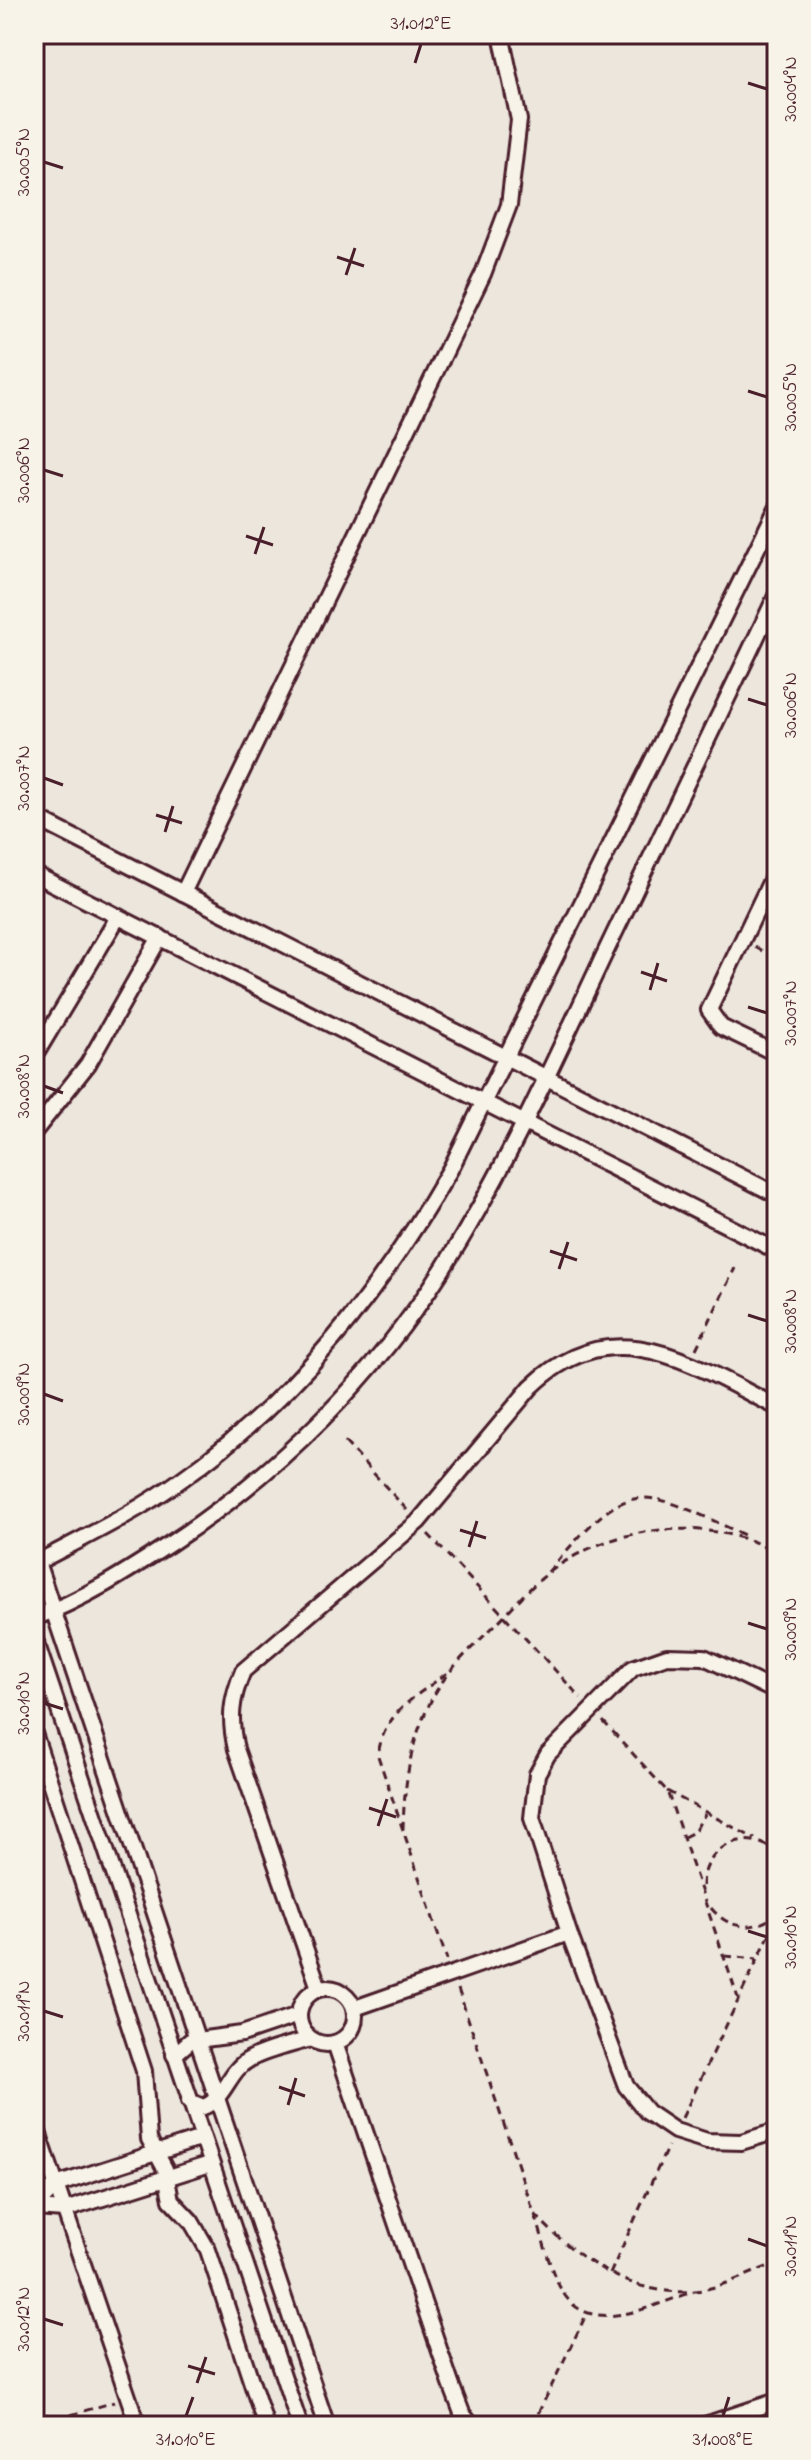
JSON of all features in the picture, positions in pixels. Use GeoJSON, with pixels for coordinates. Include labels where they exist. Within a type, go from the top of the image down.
{"type":"FeatureCollection","features":[{"type":"Feature","properties":{"kind":"street"},"geometry":{"type":"LineString","coordinates":[[183,893],[483,274],[509,205],[519,120],[501,34]]}},
{"type":"Feature","properties":{"kind":"street"},"geometry":{"type":"LineString","coordinates":[[327,2426],[36,1563],[111,1525],[182,1480],[247,1429],[308,1371],[362,1308],[410,1240],[483,1103],[777,508]]}},
{"type":"Feature","properties":{"kind":"street"},"geometry":{"type":"LineString","coordinates":[[34,1618],[131,1569],[204,1521],[273,1466],[336,1405],[393,1339],[444,1268],[524,1124],[770,623],[777,594]]}},
{"type":"Feature","properties":{"kind":"street"},"geometry":{"type":"LineString","coordinates":[[34,817],[777,1195]]}},
{"type":"Feature","properties":{"kind":"street"},"geometry":{"type":"LineString","coordinates":[[777,868],[710,1003],[711,1017],[721,1027],[777,1054]]}},
{"type":"Feature","properties":{"kind":"street"},"geometry":{"type":"LineString","coordinates":[[34,874],[777,1251]]}},
{"type":"Feature","properties":{"kind":"street"},"geometry":{"type":"LineString","coordinates":[[34,1057],[118,917]]}},
{"type":"Feature","properties":{"kind":"street"},"geometry":{"type":"LineString","coordinates":[[34,1132],[88,1064],[160,937]]}},
{"type":"Feature","properties":{"kind":"street"},"geometry":{"type":"LineString","coordinates":[[319,1988],[229,1721],[233,1695],[243,1671],[418,1522],[549,1369],[573,1356],[599,1348],[626,1345],[653,1349],[689,1363],[777,1407]]}},
{"type":"Feature","properties":{"kind":"street"},"geometry":{"type":"LineString","coordinates":[[34,1636],[300,2426]]}},
{"type":"Feature","properties":{"kind":"street"},"geometry":{"type":"LineString","coordinates":[[777,1692],[704,1657],[667,1656],[633,1668],[548,1754],[537,1774],[532,1796],[538,1840],[626,2086],[647,2112],[675,2131],[707,2141],[741,2142],[777,2131]]}},
{"type":"Feature","properties":{"kind":"street"},"geometry":{"type":"LineString","coordinates":[[34,1733],[144,2071],[147,2125],[171,2200],[191,2221],[208,2250],[266,2426]]}},
{"type":"Feature","properties":{"kind":"street"},"geometry":{"type":"LineString","coordinates":[[355,2008],[569,1933]]}},
{"type":"Feature","properties":{"kind":"street"},"geometry":{"type":"LineString","coordinates":[[189,2101],[203,2107],[216,2100],[236,2069],[250,2058],[310,2039],[335,2043],[352,2030],[355,2008],[341,1991],[319,1988],[301,2004],[298,2015],[310,2039]]}},
{"type":"Feature","properties":{"kind":"street"},"geometry":{"type":"LineString","coordinates":[[174,2055],[179,2048],[196,2040],[242,2034],[298,2015]]}},
{"type":"Feature","properties":{"kind":"street"},"geometry":{"type":"LineString","coordinates":[[242,2034],[250,2058]]}},
{"type":"Feature","properties":{"kind":"street"},"geometry":{"type":"LineString","coordinates":[[335,2043],[451,2384],[462,2413],[472,2426]]}},
{"type":"Feature","properties":{"kind":"street"},"geometry":{"type":"LineString","coordinates":[[34,2120],[138,2426]]}},
{"type":"Feature","properties":{"kind":"street"},"geometry":{"type":"LineString","coordinates":[[34,2208],[56,2185],[202,2138]]}},
{"type":"Feature","properties":{"kind":"street"},"geometry":{"type":"LineString","coordinates":[[126,2162],[135,2188]]}},
{"type":"Feature","properties":{"kind":"street"},"geometry":{"type":"LineString","coordinates":[[34,2208],[65,2210],[210,2164]]}},
{"type":"Feature","properties":{"kind":"street"},"geometry":{"type":"LineString","coordinates":[[702,2426],[777,2401]]}},
{"type":"Feature","properties":{"kind":"path"},"geometry":{"type":"LineString","coordinates":[[741,940],[777,959]]}},
{"type":"Feature","properties":{"kind":"path"},"geometry":{"type":"LineString","coordinates":[[689,1363],[735,1268]]}},
{"type":"Feature","properties":{"kind":"path"},"geometry":{"type":"LineString","coordinates":[[777,1552],[680,1505],[658,1498],[635,1498],[613,1505],[594,1518],[543,1577],[447,1673],[392,1715],[381,1734],[378,1756],[562,2291],[587,2313],[613,2317],[777,2263]]}},
{"type":"Feature","properties":{"kind":"path"},"geometry":{"type":"LineString","coordinates":[[543,1577],[580,1553],[622,1537],[665,1529],[710,1530],[753,1540]]}},
{"type":"Feature","properties":{"kind":"path"},"geometry":{"type":"LineString","coordinates":[[504,1616],[667,1791],[777,1851]]}},
{"type":"Feature","properties":{"kind":"path"},"geometry":{"type":"LineString","coordinates":[[403,1833],[404,1799],[417,1733],[447,1673]]}},
{"type":"Feature","properties":{"kind":"path"},"geometry":{"type":"LineString","coordinates":[[667,1791],[738,1998]]}},
{"type":"Feature","properties":{"kind":"path"},"geometry":{"type":"LineString","coordinates":[[684,1837],[701,1824],[705,1813]]}},
{"type":"Feature","properties":{"kind":"path"},"geometry":{"type":"LineString","coordinates":[[762,1843],[742,1840],[722,1847],[704,1872],[704,1893],[721,1918],[740,1926],[761,1924],[777,1916]]}},
{"type":"Feature","properties":{"kind":"path"},"geometry":{"type":"LineString","coordinates":[[610,2274],[777,1916]]}},
{"type":"Feature","properties":{"kind":"path"},"geometry":{"type":"LineString","coordinates":[[725,1956],[757,1959]]}},
{"type":"Feature","properties":{"kind":"path"},"geometry":{"type":"LineString","coordinates":[[534,2213],[556,2237],[610,2274],[667,2289],[696,2291]]}},
{"type":"Feature","properties":{"kind":"path"},"geometry":{"type":"LineString","coordinates":[[532,2426],[587,2313]]}},
{"type":"Feature","properties":{"kind":"path"},"geometry":{"type":"LineString","coordinates":[[34,2406],[54,2420],[128,2397]]}}]}
